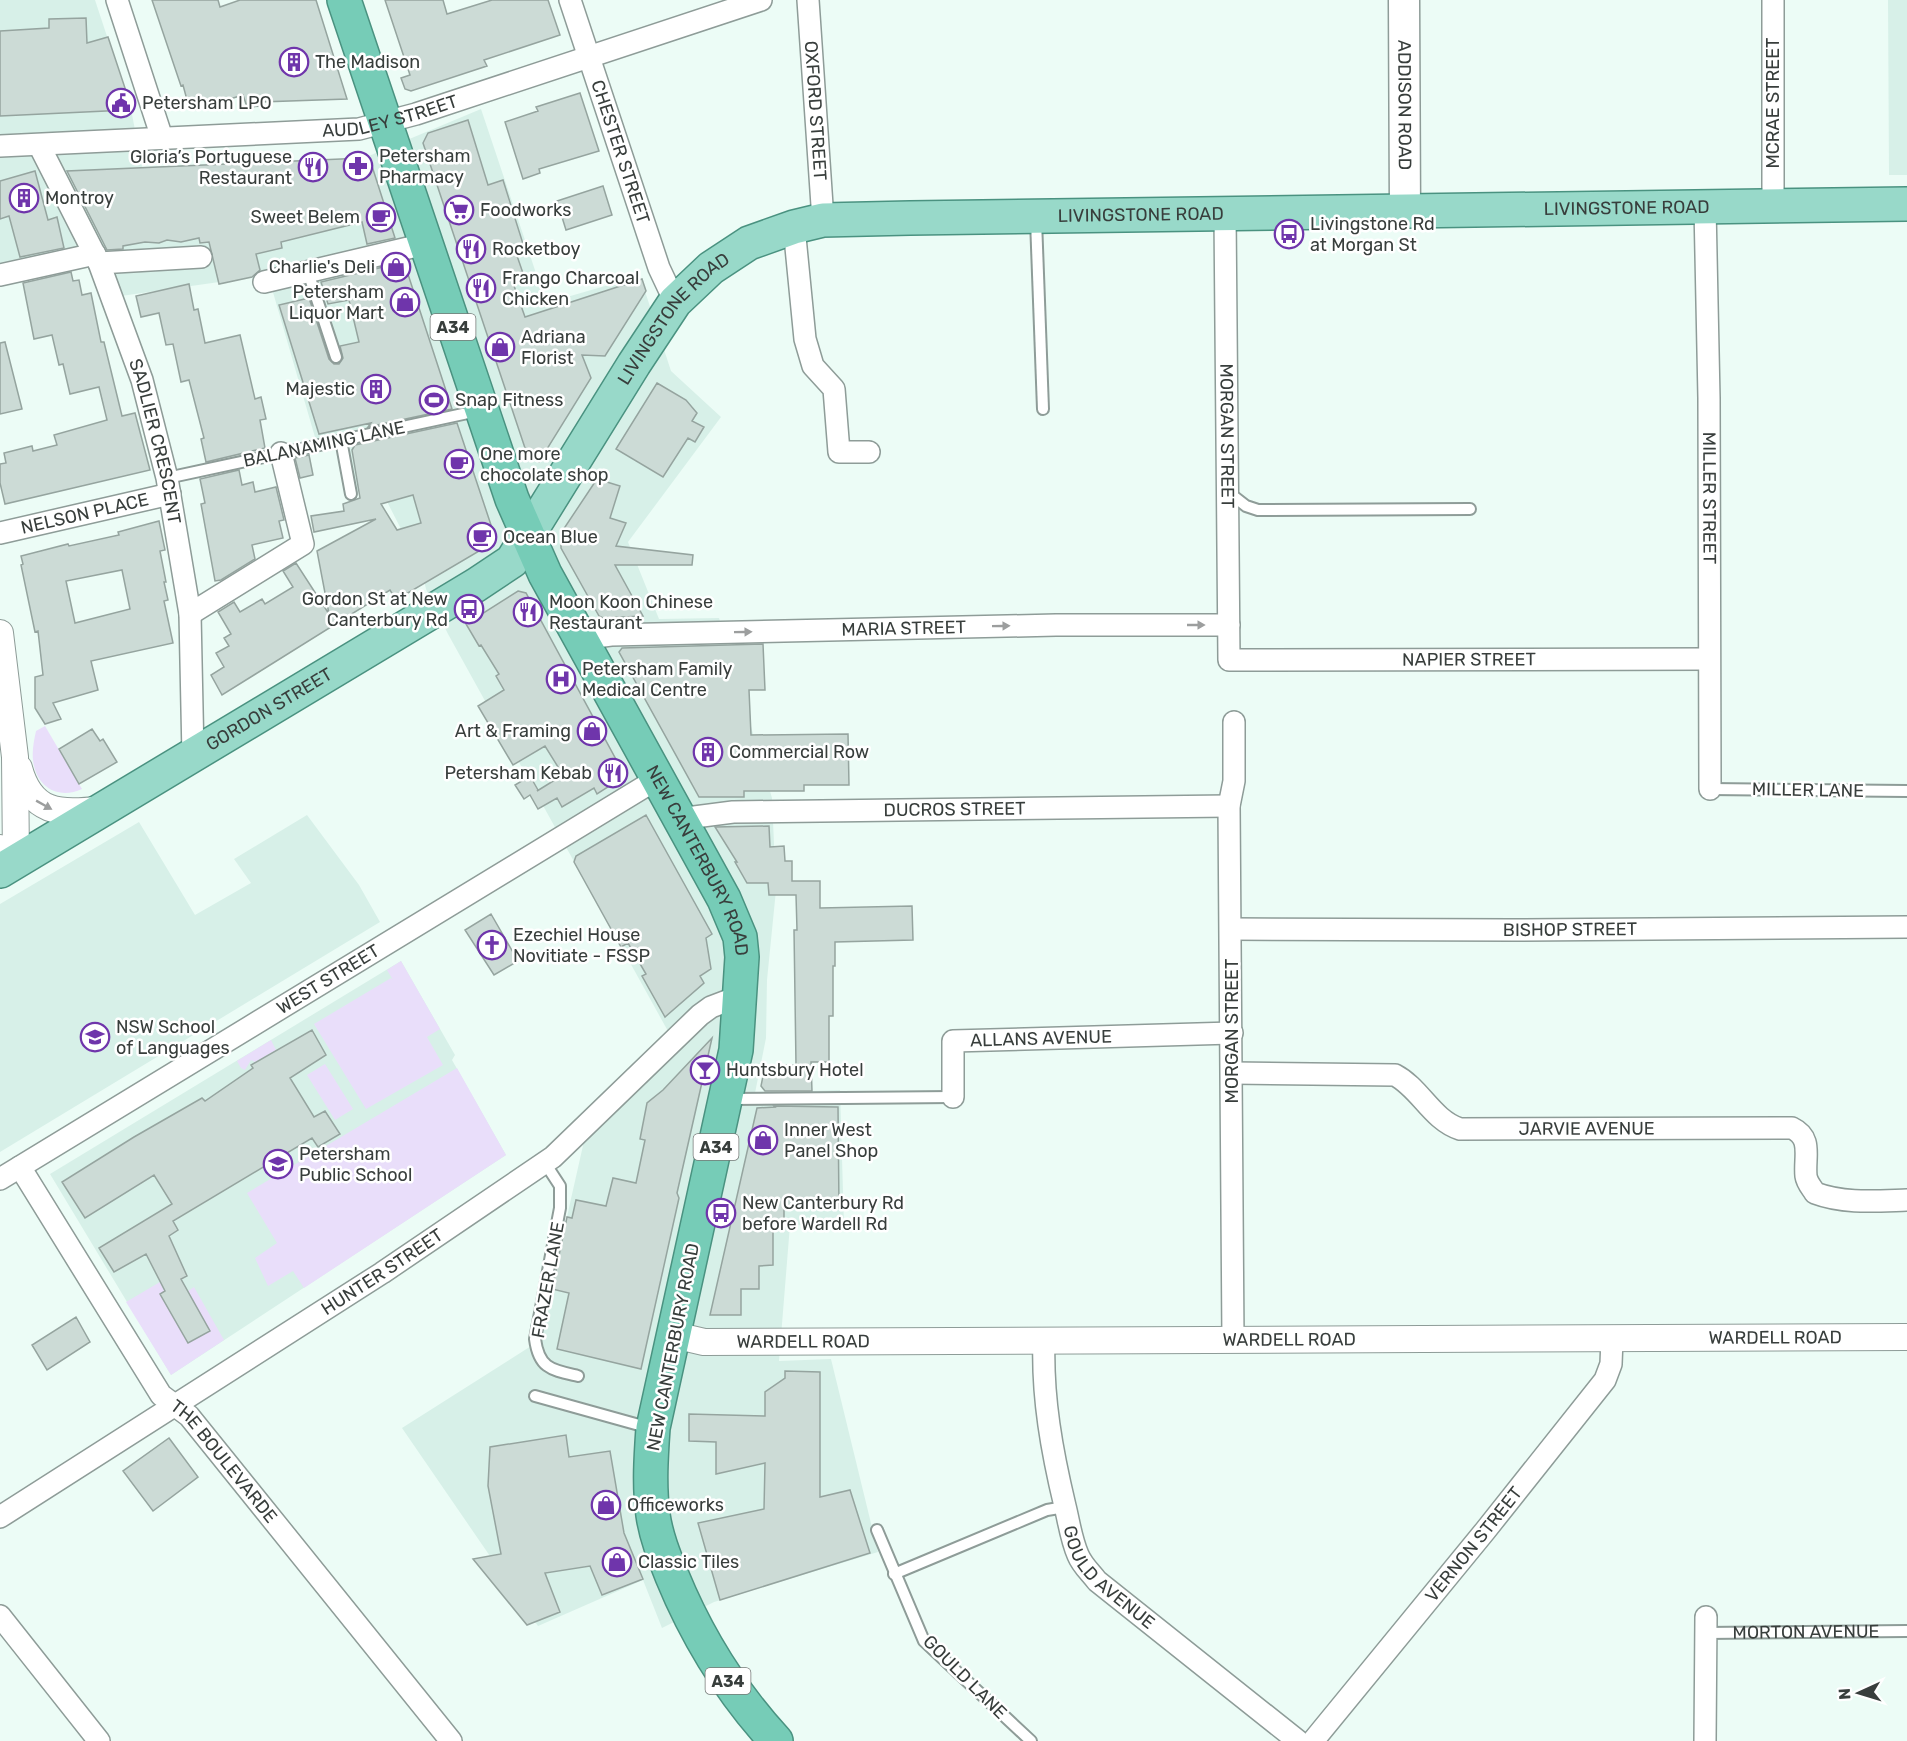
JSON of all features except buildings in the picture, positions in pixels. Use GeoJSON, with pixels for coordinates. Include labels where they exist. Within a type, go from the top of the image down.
{"type":"FeatureCollection","features":[{"type":"Feature","properties":{"kind":"highway","name":"NEW CANTERBURY ROAD"},"geometry":{"type":"LineString","coordinates":[[345,0],[480,410],[512,499],[545,574],[733,918],[740,937],[742,957],[736,1050],[653,1428],[651,1490],[653,1517],[662,1550],[688,1615],[737,1695],[776,1741]]}},
{"type":"Feature","properties":{"kind":"main road","name":"ADDISON ROAD"},"geometry":{"type":"LineString","coordinates":[[1404,0],[1405,211]]}},
{"type":"Feature","properties":{"kind":"main road","name":"LIVINGSTONE ROAD"},"geometry":{"type":"LineString","coordinates":[[528,536],[675,302],[711,268],[749,243],[809,224],[1036,217],[1907,204]]}},
{"type":"Feature","properties":{"kind":"main road","name":"GORDON STREET"},"geometry":{"type":"LineString","coordinates":[[5,860],[105,808],[493,574],[512,561],[528,536]]}},
{"type":"Feature","properties":{"kind":"street"},"geometry":{"type":"LineString","coordinates":[[117,0],[162,138]]}},
{"type":"Feature","properties":{"kind":"street","name":"CHESTER STREET"},"geometry":{"type":"LineString","coordinates":[[570,0],[659,268],[675,302]]}},
{"type":"Feature","properties":{"kind":"street","name":"AUDLEY STREET"},"geometry":{"type":"LineString","coordinates":[[0,146],[352,129],[385,122],[589,58],[761,0]]}},
{"type":"Feature","properties":{"kind":"street","name":"OXFORD STREET"},"geometry":{"type":"LineString","coordinates":[[808,0],[809,224],[805,339],[813,366],[834,389],[839,452],[869,452]]}},
{"type":"Feature","properties":{"kind":"street","name":"MCRAE STREET"},"geometry":{"type":"LineString","coordinates":[[1773,0],[1773,206]]}},
{"type":"Feature","properties":{"kind":"street","name":"SADLIER CRESCENT"},"geometry":{"type":"LineString","coordinates":[[39,145],[97,259],[142,380],[169,486],[190,614],[193,756]]}},
{"type":"Feature","properties":{"kind":"street","name":"MILLER STREET"},"geometry":{"type":"LineString","coordinates":[[1705,207],[1709,398],[1710,789]]}},
{"type":"Feature","properties":{"kind":"street","name":"MORGAN STREET"},"geometry":{"type":"LineString","coordinates":[[1225,214],[1229,660]]}},
{"type":"Feature","properties":{"kind":"street"},"geometry":{"type":"LineString","coordinates":[[264,282],[425,244]]}},
{"type":"Feature","properties":{"kind":"street"},"geometry":{"type":"LineString","coordinates":[[0,275],[97,259],[201,257]]}},
{"type":"Feature","properties":{"kind":"street"},"geometry":{"type":"LineString","coordinates":[[190,614],[303,544],[282,453]]}},
{"type":"Feature","properties":{"kind":"street","name":"NELSON PLACE"},"geometry":{"type":"LineString","coordinates":[[0,533],[169,486]]}},
{"type":"Feature","properties":{"kind":"street","name":"MARIA STREET"},"geometry":{"type":"LineString","coordinates":[[580,639],[611,634],[1056,625],[1229,625]]}},
{"type":"Feature","properties":{"kind":"street"},"geometry":{"type":"LineString","coordinates":[[0,633],[15,757],[25,786],[42,806],[54,810],[72,812],[105,808]]}},
{"type":"Feature","properties":{"kind":"street","name":"NAPIER STREET"},"geometry":{"type":"LineString","coordinates":[[1229,660],[1708,659]]}},
{"type":"Feature","properties":{"kind":"street"},"geometry":{"type":"LineString","coordinates":[[0,725],[6,690]]}},
{"type":"Feature","properties":{"kind":"street","name":"MORGAN STREET"},"geometry":{"type":"LineString","coordinates":[[1233,1340],[1232,929],[1229,806],[1234,781],[1234,722]]}},
{"type":"Feature","properties":{"kind":"street"},"geometry":{"type":"LineString","coordinates":[[5,860],[15,757]]}},
{"type":"Feature","properties":{"kind":"street","name":"WEST STREET"},"geometry":{"type":"LineString","coordinates":[[0,1179],[657,779]]}},
{"type":"Feature","properties":{"kind":"street","name":"DUCROS STREET"},"geometry":{"type":"LineString","coordinates":[[679,819],[733,812],[1229,806]]}},
{"type":"Feature","properties":{"kind":"street","name":"BISHOP STREET"},"geometry":{"type":"LineString","coordinates":[[1232,929],[1512,930],[1907,927]]}},
{"type":"Feature","properties":{"kind":"street","name":"HUNTER STREET"},"geometry":{"type":"LineString","coordinates":[[0,1517],[382,1273],[545,1162],[572,1139],[700,1015],[711,1007],[740,996]]}},
{"type":"Feature","properties":{"kind":"street","name":"ALLANS AVENUE"},"geometry":{"type":"LineString","coordinates":[[953,1097],[953,1041],[1232,1033]]}},
{"type":"Feature","properties":{"kind":"street","name":"JARVIE AVENUE"},"geometry":{"type":"LineString","coordinates":[[1233,1073],[1395,1075],[1406,1080],[1442,1120],[1460,1129],[1792,1128],[1803,1135],[1806,1141],[1806,1177],[1815,1193],[1830,1199],[1851,1201],[1907,1200]]}},
{"type":"Feature","properties":{"kind":"street","name":"THE BOULEVARDE"},"geometry":{"type":"LineString","coordinates":[[20,1167],[161,1395],[189,1416],[451,1741]]}},
{"type":"Feature","properties":{"kind":"street","name":"WARDELL ROAD"},"geometry":{"type":"LineString","coordinates":[[674,1335],[704,1342],[1907,1337]]}},
{"type":"Feature","properties":{"kind":"street","name":"VERNON STREET"},"geometry":{"type":"LineString","coordinates":[[1313,1741],[1605,1380],[1611,1364],[1612,1339]]}},
{"type":"Feature","properties":{"kind":"street","name":"GOULD AVENUE"},"geometry":{"type":"LineString","coordinates":[[1044,1341],[1044,1384],[1054,1463],[1077,1554],[1084,1566],[1097,1581],[1298,1741]]}},
{"type":"Feature","properties":{"kind":"street"},"geometry":{"type":"LineString","coordinates":[[0,1616],[99,1741]]}},
{"type":"Feature","properties":{"kind":"street","name":"MORTON AVENUE"},"geometry":{"type":"LineString","coordinates":[[1705,1741],[1706,1625]]}},
{"type":"Feature","properties":{"kind":"lane"},"geometry":{"type":"LineString","coordinates":[[1036,217],[1043,409]]}},
{"type":"Feature","properties":{"kind":"lane"},"geometry":{"type":"LineString","coordinates":[[308,272],[336,357]]}},
{"type":"Feature","properties":{"kind":"lane","name":"BALANAMING LANE"},"geometry":{"type":"LineString","coordinates":[[169,486],[282,453],[480,410]]}},
{"type":"Feature","properties":{"kind":"lane"},"geometry":{"type":"LineString","coordinates":[[341,440],[351,494]]}},
{"type":"Feature","properties":{"kind":"lane"},"geometry":{"type":"LineString","coordinates":[[1228,492],[1246,506],[1258,510],[1470,509]]}},
{"type":"Feature","properties":{"kind":"lane","name":"MILLER LANE"},"geometry":{"type":"LineString","coordinates":[[1710,789],[1907,791]]}},
{"type":"Feature","properties":{"kind":"lane","name":"ALLANS AVENUE"},"geometry":{"type":"LineString","coordinates":[[727,1099],[953,1097]]}},
{"type":"Feature","properties":{"kind":"lane","name":"FRAZER LANE"},"geometry":{"type":"LineString","coordinates":[[545,1162],[560,1186],[561,1208],[535,1339],[536,1350],[545,1365],[554,1371],[578,1376]]}},
{"type":"Feature","properties":{"kind":"lane"},"geometry":{"type":"LineString","coordinates":[[535,1396],[653,1428]]}},
{"type":"Feature","properties":{"kind":"lane"},"geometry":{"type":"LineString","coordinates":[[894,1574],[1047,1510],[1065,1507]]}},
{"type":"Feature","properties":{"kind":"lane","name":"GOULD LANE"},"geometry":{"type":"LineString","coordinates":[[877,1530],[924,1641],[1031,1741]]}},
{"type":"Feature","properties":{"kind":"lane","name":"MORTON AVENUE"},"geometry":{"type":"LineString","coordinates":[[1706,1625],[1907,1630]]}},
{"type":"Feature","properties":{"kind":"shaded area"},"geometry":{"type":"Polygon","coordinates":[[[0,0],[95,0],[131,109],[142,167],[364,158],[481,109],[546,303],[640,276],[671,371],[721,417],[628,542],[659,619],[719,618],[772,798],[776,890],[767,980],[766,1038],[755,1093],[840,1090],[844,1226],[790,1225],[779,1361],[831,1359],[878,1552],[714,1602],[662,1628],[643,1580],[538,1626],[402,1428],[539,1341],[591,1110],[669,1033],[448,634],[426,589],[421,568],[379,486],[354,493],[345,444],[319,451],[268,275],[121,296],[97,244],[0,269],[0,0]]]}},
{"type":"Feature","properties":{"kind":"shaded area"},"geometry":{"type":"Polygon","coordinates":[[[1888,0],[1907,0],[1907,175],[1889,175],[1888,0]]]}},
{"type":"Feature","properties":{"kind":"shaded area"},"geometry":{"type":"Polygon","coordinates":[[[45,726],[82,789],[65,793],[57,792],[43,784],[35,769],[33,745],[36,731],[45,726]]]}},
{"type":"Feature","properties":{"kind":"shaded area","name":"NSW School of Languages"},"geometry":{"type":"Polygon","coordinates":[[[307,815],[359,885],[380,922],[0,1152],[0,904],[139,822],[195,915],[251,883],[234,859],[307,815]]]}},
{"type":"Feature","properties":{"kind":"shaded area","name":"Petersham Public School"},"geometry":{"type":"Polygon","coordinates":[[[401,961],[455,1055],[452,1060],[506,1155],[171,1375],[50,1174],[401,961]]]}},
{"type":"Feature","properties":{"kind":"shaded area"},"geometry":{"type":"Polygon","coordinates":[[[401,961],[440,1029],[427,1037],[443,1065],[366,1109],[314,1024],[391,978],[393,980],[387,970],[401,961]]]}},
{"type":"Feature","properties":{"kind":"shaded area"},"geometry":{"type":"Polygon","coordinates":[[[271,1040],[276,1050],[255,1062],[251,1060],[245,1070],[241,1068],[237,1061],[271,1040]]]}},
{"type":"Feature","properties":{"kind":"shaded area"},"geometry":{"type":"Polygon","coordinates":[[[325,1064],[353,1109],[335,1120],[307,1075],[325,1064]]]}},
{"type":"Feature","properties":{"kind":"shaded area"},"geometry":{"type":"Polygon","coordinates":[[[457,1068],[506,1155],[304,1288],[293,1271],[268,1286],[255,1258],[277,1243],[247,1193],[457,1068]]]}},
{"type":"Feature","properties":{"kind":"shaded area"},"geometry":{"type":"Polygon","coordinates":[[[160,1282],[188,1343],[210,1331],[188,1291],[194,1287],[224,1340],[171,1375],[126,1302],[160,1282]]]}},
{"type":"Feature","properties":{"kind":"place","name":"The Madison"},"geometry":{"type":"Point","coordinates":[294,62]}},
{"type":"Feature","properties":{"kind":"place","name":"Petersham LPO"},"geometry":{"type":"Point","coordinates":[121,103]}},
{"type":"Feature","properties":{"kind":"place","name":"Petersham Pharmacy"},"geometry":{"type":"Point","coordinates":[358,166]}},
{"type":"Feature","properties":{"kind":"place","name":"Gloria’s Portuguese Restaurant"},"geometry":{"type":"Point","coordinates":[313,167]}},
{"type":"Feature","properties":{"kind":"place","name":"Montroy"},"geometry":{"type":"Point","coordinates":[24,198]}},
{"type":"Feature","properties":{"kind":"place","name":"Foodworks"},"geometry":{"type":"Point","coordinates":[459,210]}},
{"type":"Feature","properties":{"kind":"place","name":"Sweet Belem"},"geometry":{"type":"Point","coordinates":[381,217]}},
{"type":"Feature","properties":{"kind":"place","name":"Livingstone Rd at Morgan St"},"geometry":{"type":"Point","coordinates":[1289,234]}},
{"type":"Feature","properties":{"kind":"place","name":"Rocketboy"},"geometry":{"type":"Point","coordinates":[471,249]}},
{"type":"Feature","properties":{"kind":"place","name":"Charlie's Deli"},"geometry":{"type":"Point","coordinates":[396,267]}},
{"type":"Feature","properties":{"kind":"place","name":"Frango Charcoal Chicken"},"geometry":{"type":"Point","coordinates":[481,288]}},
{"type":"Feature","properties":{"kind":"place","name":"Petersham Liquor Mart"},"geometry":{"type":"Point","coordinates":[405,302]}},
{"type":"Feature","properties":{"kind":"place","name":"Adriana Florist"},"geometry":{"type":"Point","coordinates":[500,347]}},
{"type":"Feature","properties":{"kind":"place","name":"Majestic"},"geometry":{"type":"Point","coordinates":[376,389]}},
{"type":"Feature","properties":{"kind":"place","name":"Snap Fitness"},"geometry":{"type":"Point","coordinates":[434,400]}},
{"type":"Feature","properties":{"kind":"place","name":"One more chocolate shop"},"geometry":{"type":"Point","coordinates":[459,464]}},
{"type":"Feature","properties":{"kind":"place","name":"Ocean Blue"},"geometry":{"type":"Point","coordinates":[482,537]}},
{"type":"Feature","properties":{"kind":"place","name":"Gordon St at New Canterbury Rd"},"geometry":{"type":"Point","coordinates":[469,609]}},
{"type":"Feature","properties":{"kind":"place","name":"Moon Koon Chinese Restaurant"},"geometry":{"type":"Point","coordinates":[528,612]}},
{"type":"Feature","properties":{"kind":"place","name":"Petersham Family Medical Centre"},"geometry":{"type":"Point","coordinates":[561,679]}},
{"type":"Feature","properties":{"kind":"place","name":"Art & Framing"},"geometry":{"type":"Point","coordinates":[592,731]}},
{"type":"Feature","properties":{"kind":"place","name":"Commercial Row"},"geometry":{"type":"Point","coordinates":[708,752]}},
{"type":"Feature","properties":{"kind":"place","name":"Petersham Kebab"},"geometry":{"type":"Point","coordinates":[613,773]}},
{"type":"Feature","properties":{"kind":"place","name":"Ezechiel House Novitiate - FSSP"},"geometry":{"type":"Point","coordinates":[492,945]}},
{"type":"Feature","properties":{"kind":"place","name":"NSW School of Languages"},"geometry":{"type":"Point","coordinates":[95,1037]}},
{"type":"Feature","properties":{"kind":"place","name":"Huntsbury Hotel"},"geometry":{"type":"Point","coordinates":[705,1070]}},
{"type":"Feature","properties":{"kind":"place","name":"Inner West Panel Shop"},"geometry":{"type":"Point","coordinates":[763,1140]}},
{"type":"Feature","properties":{"kind":"place","name":"Petersham Public School"},"geometry":{"type":"Point","coordinates":[278,1164]}},
{"type":"Feature","properties":{"kind":"place","name":"New Canterbury Rd before Wardell Rd"},"geometry":{"type":"Point","coordinates":[721,1213]}},
{"type":"Feature","properties":{"kind":"place","name":"Officeworks"},"geometry":{"type":"Point","coordinates":[606,1505]}},
{"type":"Feature","properties":{"kind":"place","name":"Classic Tiles"},"geometry":{"type":"Point","coordinates":[617,1562]}}]}
